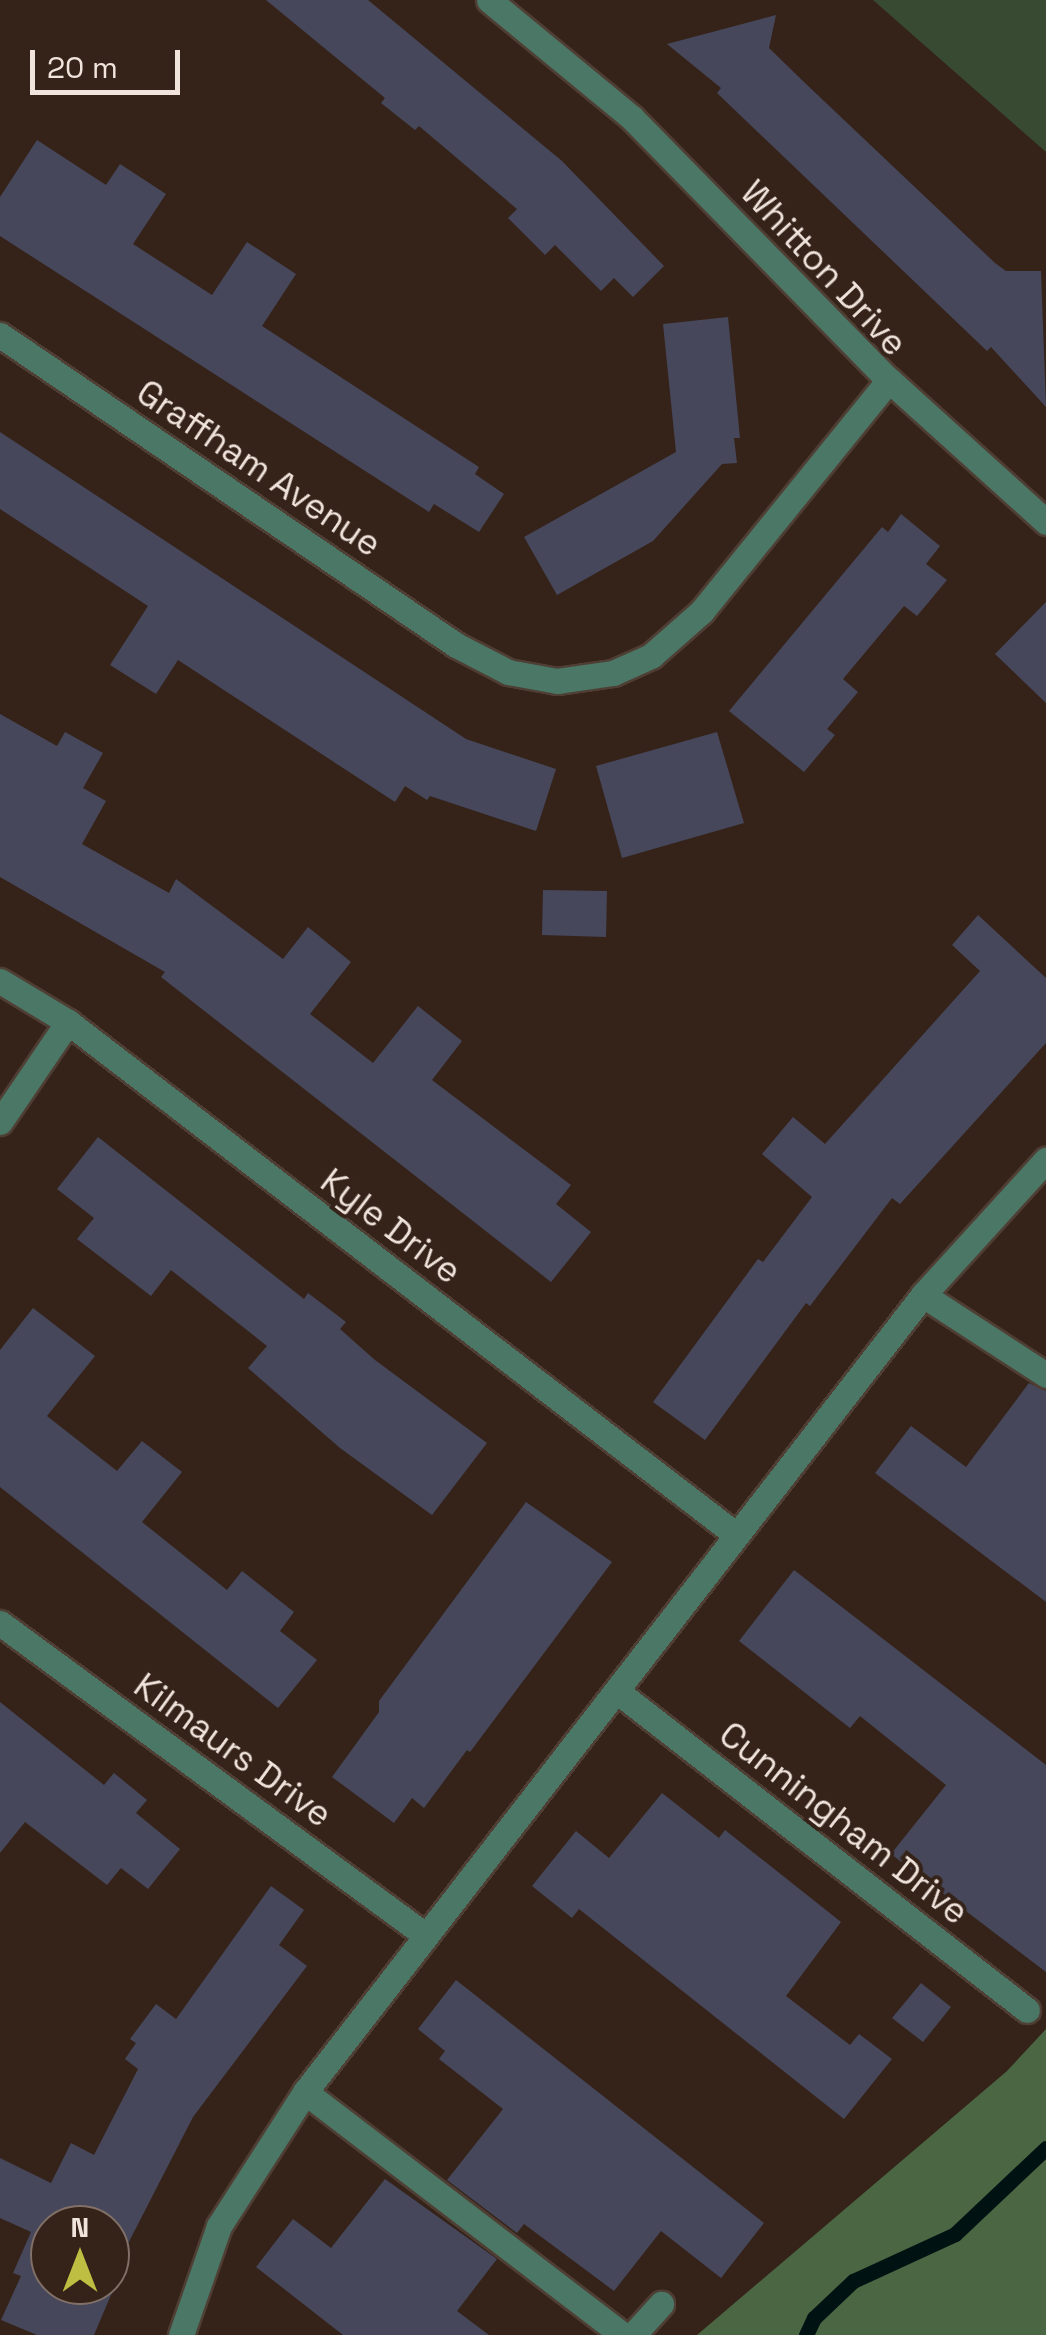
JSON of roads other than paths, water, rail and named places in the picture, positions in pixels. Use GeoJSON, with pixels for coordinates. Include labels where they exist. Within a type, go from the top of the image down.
{"type":"FeatureCollection","features":[{"type":"Feature","properties":{"kind":"street","name":"Whitton Drive"},"geometry":{"type":"LineString","coordinates":[[480,658],[508,672],[558,681],[613,673],[652,656],[702,611],[889,380],[632,118],[489,0]]}},
{"type":"Feature","properties":{"kind":"street","name":"Graffham Avenue"},"geometry":{"type":"LineString","coordinates":[[0,335],[480,658]]}},
{"type":"Feature","properties":{"kind":"street"},"geometry":{"type":"LineString","coordinates":[[889,380],[1046,522]]}},
{"type":"Feature","properties":{"kind":"street","name":"Kyle Drive"},"geometry":{"type":"LineString","coordinates":[[0,981],[68,1022],[735,1534]]}},
{"type":"Feature","properties":{"kind":"street"},"geometry":{"type":"LineString","coordinates":[[0,1122],[68,1022]]}},
{"type":"Feature","properties":{"kind":"street"},"geometry":{"type":"LineString","coordinates":[[181,2335],[219,2226],[305,2092],[923,1295],[1046,1160]]}},
{"type":"Feature","properties":{"kind":"street"},"geometry":{"type":"LineString","coordinates":[[923,1295],[1046,1375]]}},
{"type":"Feature","properties":{"kind":"street","name":"Kilmaurs Drive"},"geometry":{"type":"LineString","coordinates":[[0,1623],[425,1934]]}},
{"type":"Feature","properties":{"kind":"street","name":"Cunningham Drive"},"geometry":{"type":"LineString","coordinates":[[618,1692],[1027,2010]]}},
{"type":"Feature","properties":{"kind":"street"},"geometry":{"type":"LineString","coordinates":[[305,2092],[623,2335]]}},
{"type":"Feature","properties":{"kind":"street"},"geometry":{"type":"LineString","coordinates":[[633,2335],[661,2304]]}},
{"type":"Feature","properties":{"kind":"waterway"},"geometry":{"type":"LineString","coordinates":[[806,2335],[814,2318],[853,2281],[955,2234],[1046,2148]]}}]}
